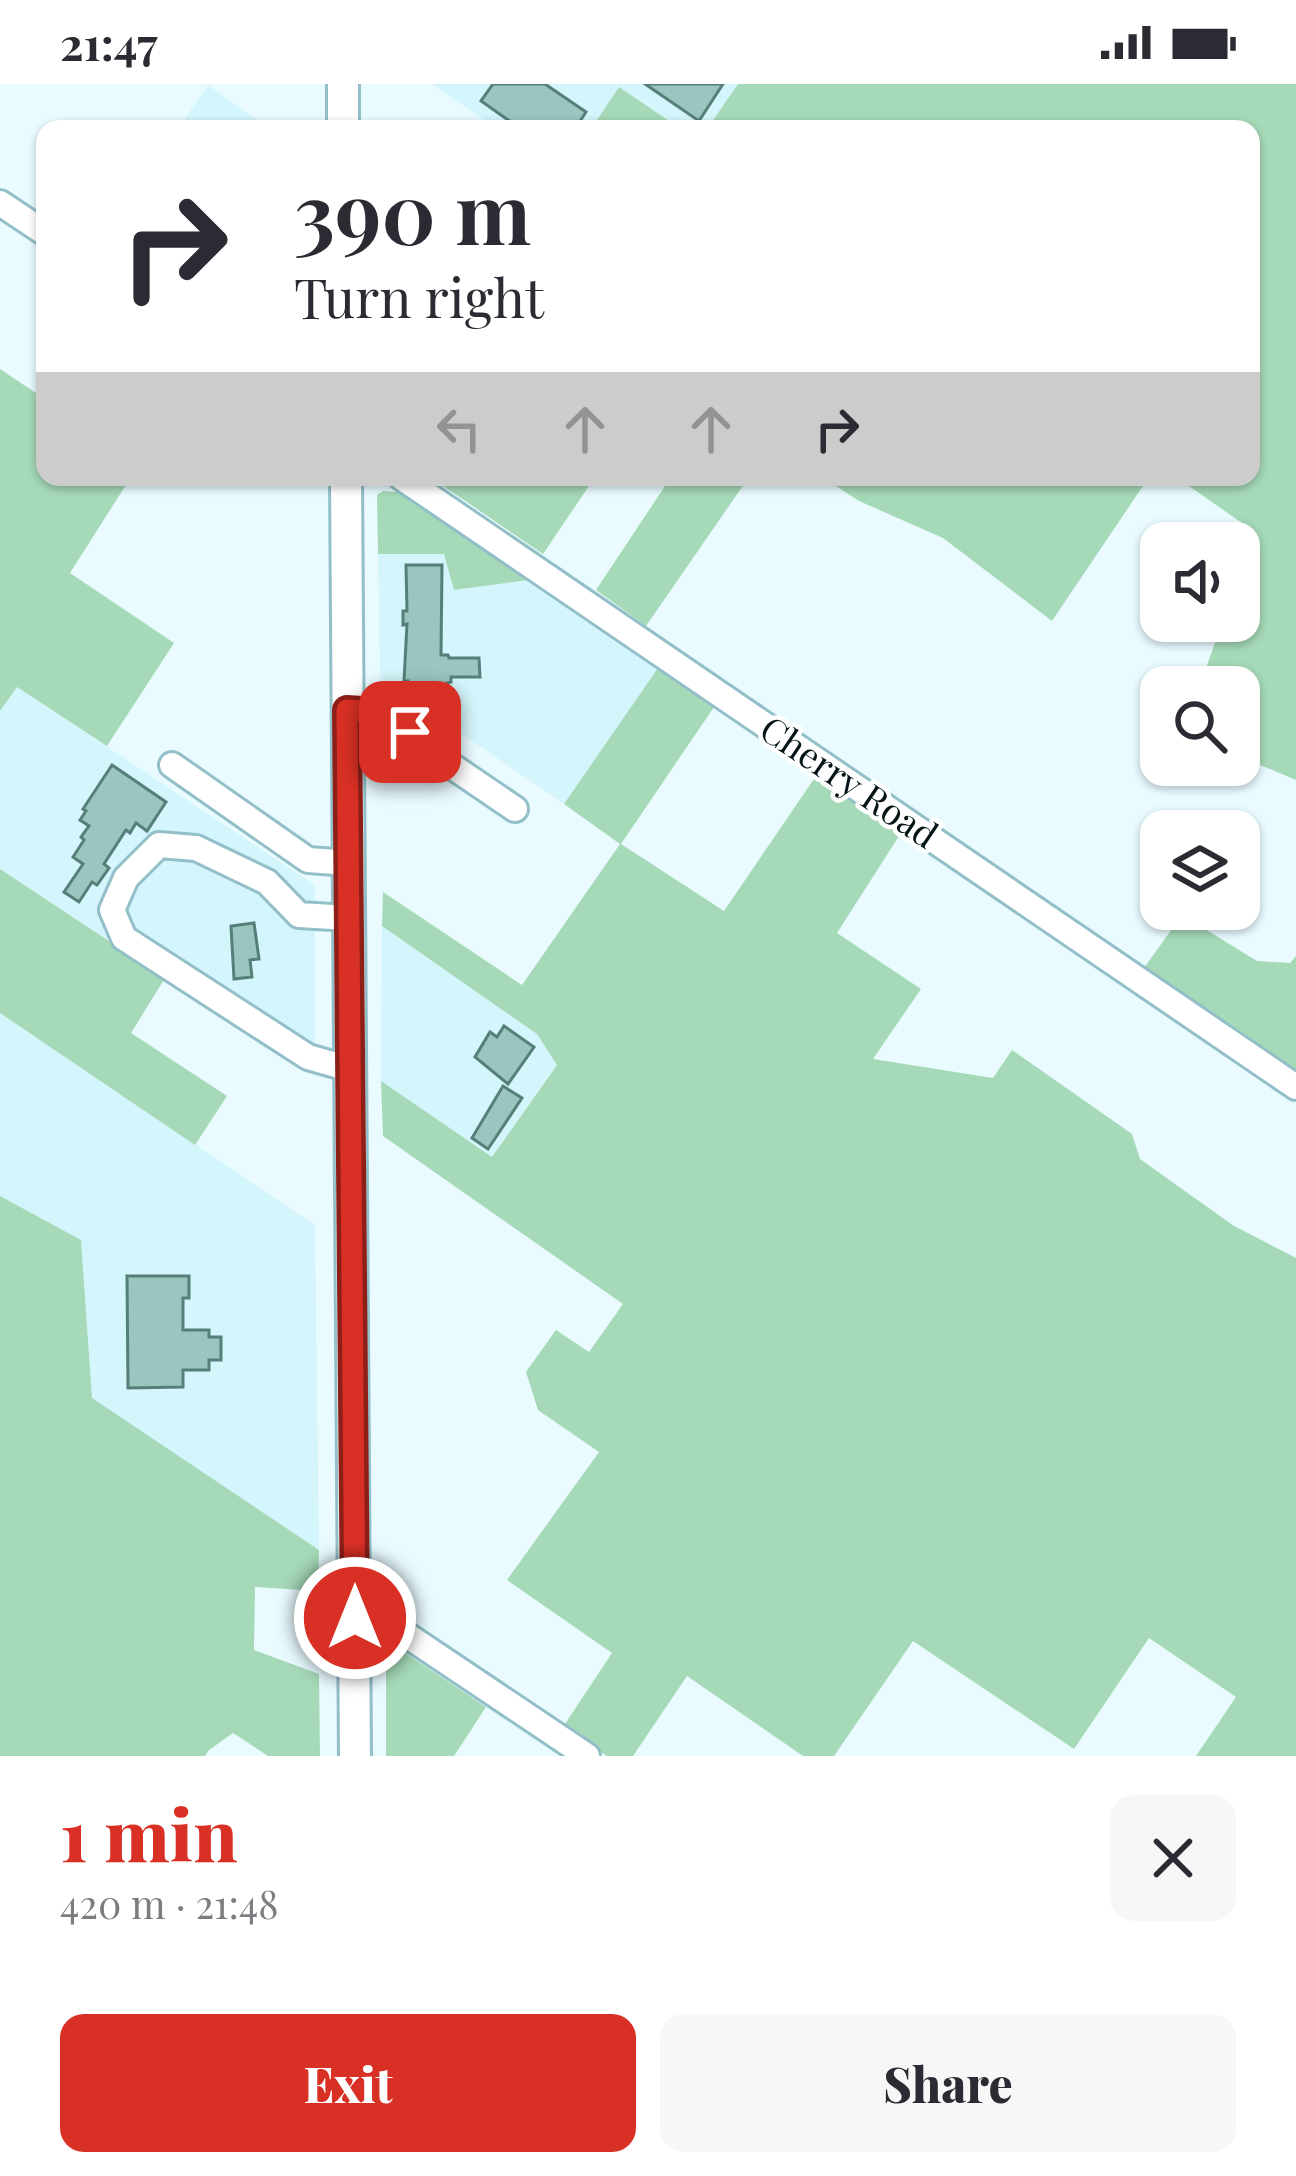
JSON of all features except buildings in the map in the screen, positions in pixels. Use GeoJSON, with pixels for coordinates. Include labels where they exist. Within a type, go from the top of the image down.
{"type":"FeatureCollection","features":[{"type":"Feature","properties":{"kind":"main road"},"geometry":{"type":"LineString","coordinates":[[343,84],[343,120]]}},
{"type":"Feature","properties":{"kind":"main road"},"geometry":{"type":"LineString","coordinates":[[346,486],[356,1756]]}},
{"type":"Feature","properties":{"kind":"street"},"geometry":{"type":"LineString","coordinates":[[0,203],[36,227]]}},
{"type":"Feature","properties":{"kind":"street","name":"Cherry Road"},"geometry":{"type":"LineString","coordinates":[[414,486],[1296,1087]]}},
{"type":"Feature","properties":{"kind":"street"},"geometry":{"type":"LineString","coordinates":[[347,710],[390,717],[442,760],[515,809]]}},
{"type":"Feature","properties":{"kind":"street"},"geometry":{"type":"LineString","coordinates":[[172,766],[308,860],[349,863]]}},
{"type":"Feature","properties":{"kind":"street"},"geometry":{"type":"LineString","coordinates":[[349,918],[299,915],[267,882],[196,848],[159,845],[126,878],[112,910],[124,938],[308,1057],[350,1069]]}},
{"type":"Feature","properties":{"kind":"street"},"geometry":{"type":"LineString","coordinates":[[355,1618],[385,1623],[405,1634],[587,1756]]}},
{"type":"Feature","properties":{"kind":"shaded area"},"geometry":{"type":"Polygon","coordinates":[[[432,84],[738,84],[713,120],[668,120],[620,88],[597,120],[484,120],[432,84]]]}},
{"type":"Feature","properties":{"kind":"shaded area"},"geometry":{"type":"Polygon","coordinates":[[[208,85],[257,120],[184,120],[208,85]]]}},
{"type":"Feature","properties":{"kind":"shaded area"},"geometry":{"type":"Polygon","coordinates":[[[378,554],[445,554],[455,590],[529,580],[658,668],[564,804],[380,678],[378,554]]]}},
{"type":"Feature","properties":{"kind":"shaded area"},"geometry":{"type":"Polygon","coordinates":[[[16,686],[315,885],[315,1076],[0,869],[0,711],[16,686]]]}},
{"type":"Feature","properties":{"kind":"shaded area"},"geometry":{"type":"Polygon","coordinates":[[[382,926],[537,1034],[557,1064],[492,1157],[381,1081],[382,926]]]}},
{"type":"Feature","properties":{"kind":"shaded area"},"geometry":{"type":"Polygon","coordinates":[[[0,1013],[315,1225],[319,1550],[92,1398],[81,1240],[0,1196],[0,1013]]]}},
{"type":"Feature","properties":{"kind":"green space"},"geometry":{"type":"Polygon","coordinates":[[[738,84],[1296,84],[1296,780],[1260,765],[1260,666],[1207,666],[1215,642],[1260,642],[1260,522],[1241,522],[1189,486],[1260,486],[1260,120],[713,120],[738,84]]]}},
{"type":"Feature","properties":{"kind":"green space"},"geometry":{"type":"Polygon","coordinates":[[[619,87],[668,120],[597,120],[619,87]]]}},
{"type":"Feature","properties":{"kind":"green space"},"geometry":{"type":"Polygon","coordinates":[[[0,369],[36,393],[36,486],[125,486],[70,573],[174,643],[107,746],[17,687],[0,711],[0,369]]]}},
{"type":"Feature","properties":{"kind":"green space"},"geometry":{"type":"Polygon","coordinates":[[[443,486],[589,486],[543,554],[443,486]]]}},
{"type":"Feature","properties":{"kind":"green space"},"geometry":{"type":"Polygon","coordinates":[[[665,486],[743,486],[646,626],[596,590],[665,486]]]}},
{"type":"Feature","properties":{"kind":"green space"},"geometry":{"type":"Polygon","coordinates":[[[836,486],[1143,486],[1052,621],[943,538],[836,486]]]}},
{"type":"Feature","properties":{"kind":"green space"},"geometry":{"type":"Polygon","coordinates":[[[398,492],[529,580],[454,590],[444,554],[378,554],[377,495],[398,492]]]}},
{"type":"Feature","properties":{"kind":"green space"},"geometry":{"type":"Polygon","coordinates":[[[658,668],[714,707],[621,844],[724,911],[816,776],[901,833],[837,933],[921,989],[873,1059],[993,1078],[1012,1050],[1132,1134],[1140,1159],[1234,1226],[1296,1258],[1296,1756],[1196,1756],[1236,1697],[1149,1638],[1074,1749],[913,1641],[834,1756],[803,1756],[687,1676],[633,1756],[607,1756],[563,1727],[612,1653],[507,1580],[599,1452],[538,1410],[526,1372],[556,1330],[589,1352],[623,1304],[383,1136],[381,1081],[492,1157],[557,1065],[537,1034],[382,926],[383,892],[522,985],[620,844],[564,804],[658,668]]]}},
{"type":"Feature","properties":{"kind":"green space"},"geometry":{"type":"Polygon","coordinates":[[[0,869],[165,978],[131,1033],[227,1096],[195,1145],[0,1013],[0,869]]]}},
{"type":"Feature","properties":{"kind":"green space"},"geometry":{"type":"Polygon","coordinates":[[[1171,930],[1206,930],[1257,961],[1290,963],[1296,956],[1296,1070],[1144,968],[1171,930]]]}},
{"type":"Feature","properties":{"kind":"green space"},"geometry":{"type":"Polygon","coordinates":[[[0,1196],[81,1240],[92,1398],[319,1550],[318,1591],[255,1587],[254,1650],[319,1674],[320,1756],[268,1756],[233,1733],[205,1756],[0,1756],[0,1196]]]}},
{"type":"Feature","properties":{"kind":"green space"},"geometry":{"type":"Polygon","coordinates":[[[396,1649],[486,1707],[454,1756],[386,1756],[386,1655],[396,1649]]]}},
{"type":"Feature","properties":{"kind":"route"},"geometry":{"type":"LineString","coordinates":[[355,1618],[347,710],[374,711],[410,732]]}}]}
